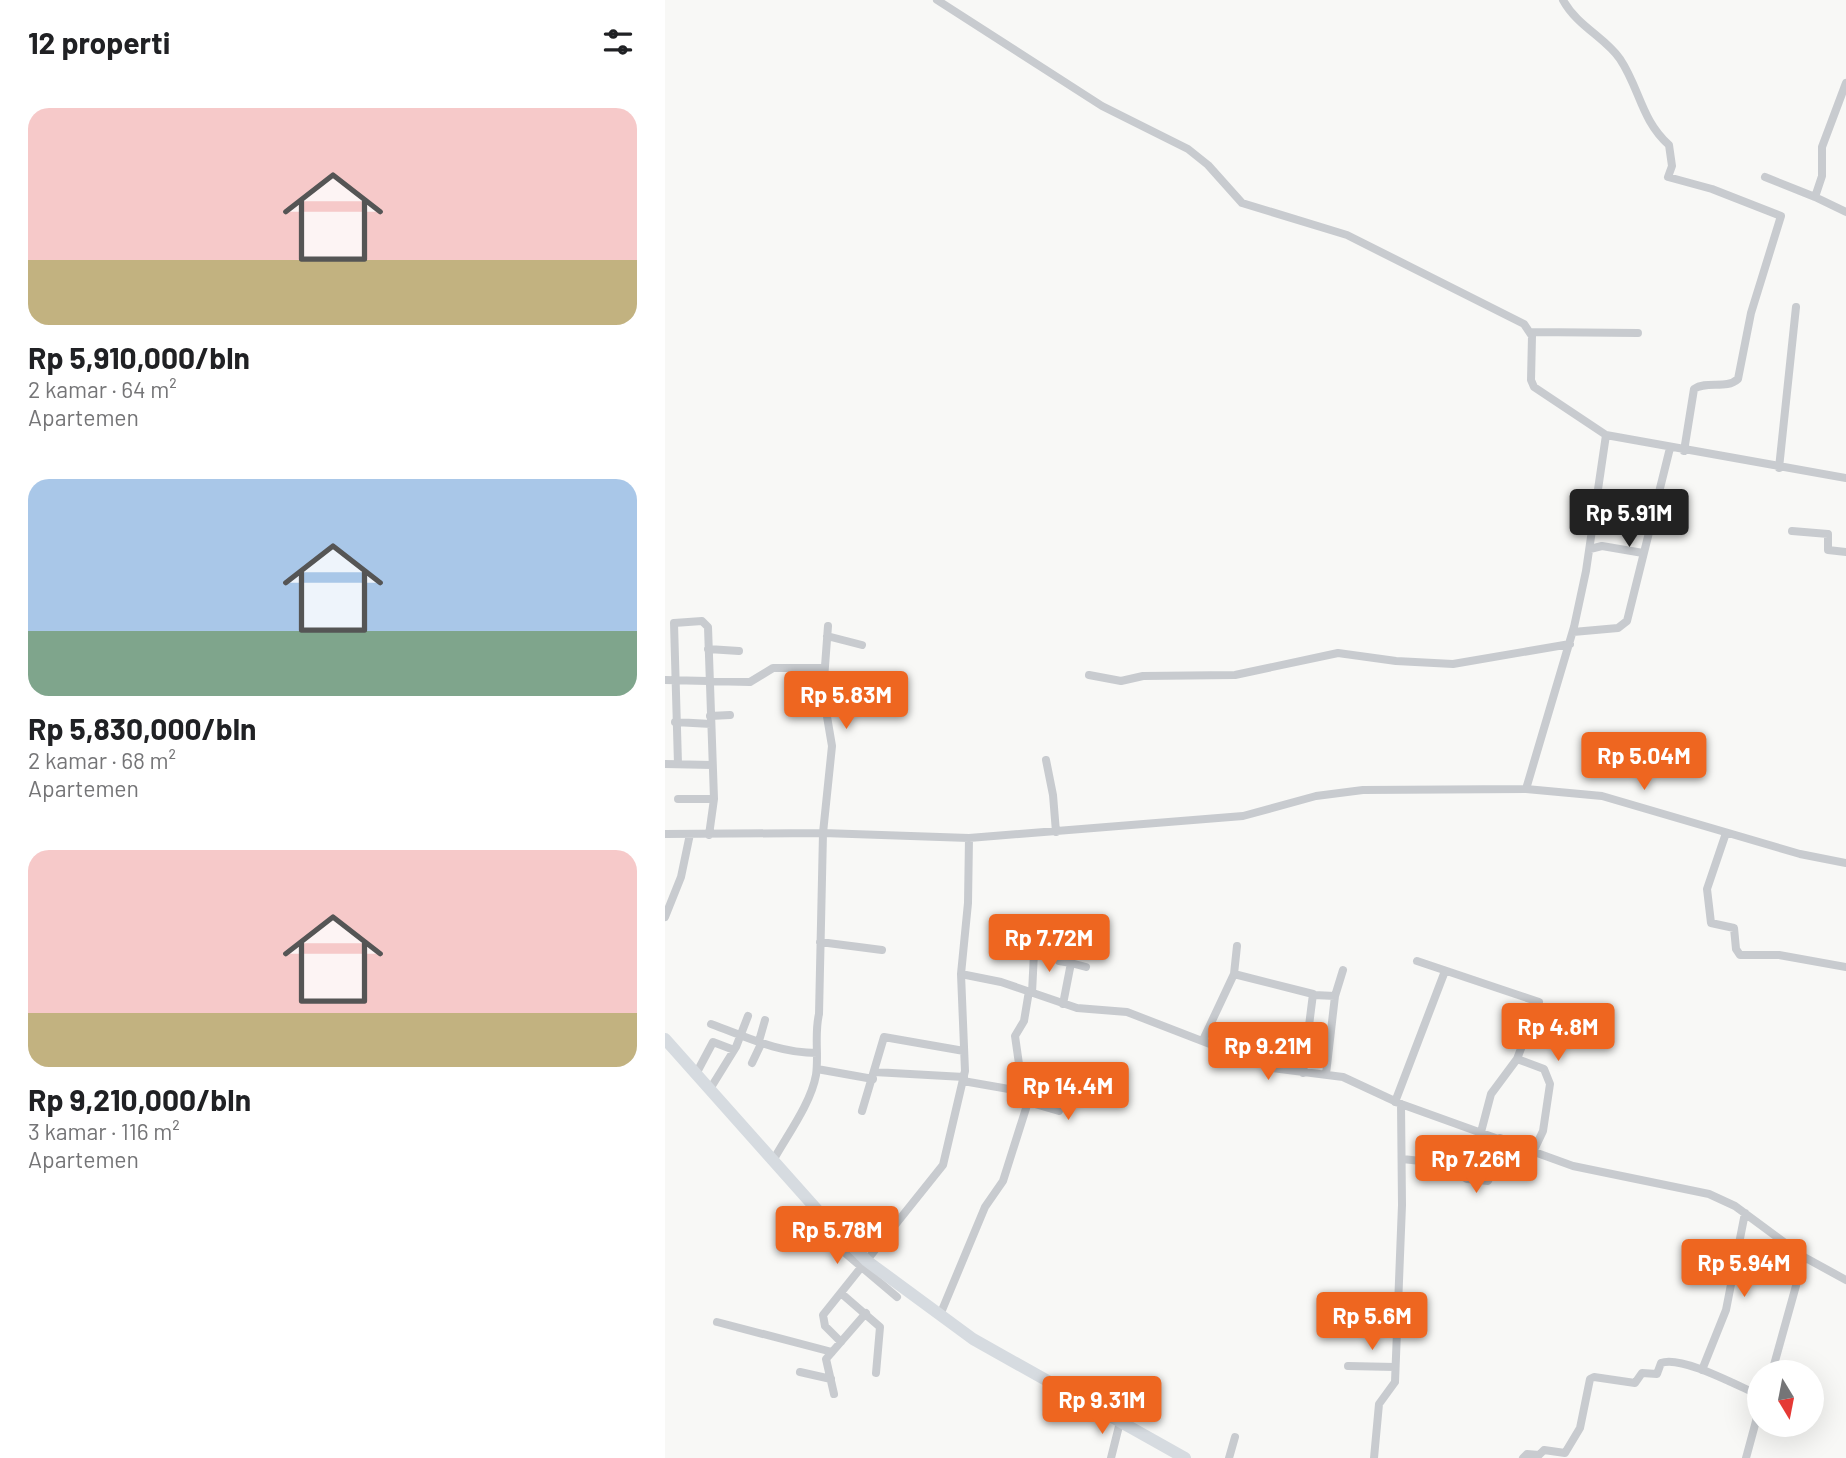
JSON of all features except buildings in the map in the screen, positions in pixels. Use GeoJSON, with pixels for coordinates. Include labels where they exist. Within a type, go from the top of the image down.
{"type":"FeatureCollection","features":[{"type":"Feature","properties":{"kind":"main road"},"geometry":{"type":"LineString","coordinates":[[665,1039],[774,1159],[864,1264],[995,1352],[1185,1458]]}},
{"type":"Feature","properties":{"kind":"street"},"geometry":{"type":"LineString","coordinates":[[937,0],[1102,106],[1188,149],[1208,165],[1242,202],[1347,235],[1526,325],[1531,332],[1534,387],[1606,435],[1846,478]]}},
{"type":"Feature","properties":{"kind":"street"},"geometry":{"type":"LineString","coordinates":[[1563,0],[1596,38],[1622,62],[1653,131],[1669,145],[1672,166],[1668,177],[1711,189],[1781,216],[1751,313],[1738,379],[1730,384],[1699,386],[1694,389],[1684,451]]}},
{"type":"Feature","properties":{"kind":"street"},"geometry":{"type":"LineString","coordinates":[[1815,197],[1822,176],[1822,147],[1846,83]]}},
{"type":"Feature","properties":{"kind":"street"},"geometry":{"type":"LineString","coordinates":[[1765,177],[1846,212]]}},
{"type":"Feature","properties":{"kind":"street"},"geometry":{"type":"LineString","coordinates":[[1779,468],[1796,307]]}},
{"type":"Feature","properties":{"kind":"street"},"geometry":{"type":"LineString","coordinates":[[1531,332],[1638,333]]}},
{"type":"Feature","properties":{"kind":"street"},"geometry":{"type":"LineString","coordinates":[[1526,789],[1573,632],[1590,549],[1606,435]]}},
{"type":"Feature","properties":{"kind":"street"},"geometry":{"type":"LineString","coordinates":[[1573,632],[1604,631],[1625,624],[1670,448]]}},
{"type":"Feature","properties":{"kind":"street"},"geometry":{"type":"LineString","coordinates":[[1791,531],[1828,534],[1828,550],[1846,552]]}},
{"type":"Feature","properties":{"kind":"street"},"geometry":{"type":"LineString","coordinates":[[1590,549],[1602,546],[1643,554]]}},
{"type":"Feature","properties":{"kind":"street"},"geometry":{"type":"LineString","coordinates":[[678,764],[670,680],[676,621],[706,623],[713,799],[709,835]]}},
{"type":"Feature","properties":{"kind":"street"},"geometry":{"type":"LineString","coordinates":[[774,1159],[811,1091],[817,1069],[814,1041],[819,1014],[823,833],[832,746],[823,686],[828,626]]}},
{"type":"Feature","properties":{"kind":"street"},"geometry":{"type":"LineString","coordinates":[[827,636],[862,645]]}},
{"type":"Feature","properties":{"kind":"street"},"geometry":{"type":"LineString","coordinates":[[1089,675],[1119,681],[1141,676],[1235,675],[1338,653],[1396,661],[1453,664],[1570,645]]}},
{"type":"Feature","properties":{"kind":"street"},"geometry":{"type":"LineString","coordinates":[[708,649],[739,651]]}},
{"type":"Feature","properties":{"kind":"street"},"geometry":{"type":"LineString","coordinates":[[670,680],[750,682],[773,668],[824,668]]}},
{"type":"Feature","properties":{"kind":"street"},"geometry":{"type":"LineString","coordinates":[[823,686],[851,688]]}},
{"type":"Feature","properties":{"kind":"street"},"geometry":{"type":"LineString","coordinates":[[674,722],[711,720],[730,715]]}},
{"type":"Feature","properties":{"kind":"street"},"geometry":{"type":"LineString","coordinates":[[1046,760],[1056,832]]}},
{"type":"Feature","properties":{"kind":"street"},"geometry":{"type":"LineString","coordinates":[[665,764],[712,765]]}},
{"type":"Feature","properties":{"kind":"street"},"geometry":{"type":"LineString","coordinates":[[665,834],[823,833],[969,838],[1243,816],[1319,796],[1413,788],[1526,789],[1602,796],[1726,834],[1846,863]]}},
{"type":"Feature","properties":{"kind":"street"},"geometry":{"type":"LineString","coordinates":[[678,799],[713,799]]}},
{"type":"Feature","properties":{"kind":"street"},"geometry":{"type":"LineString","coordinates":[[665,917],[681,877],[690,834]]}},
{"type":"Feature","properties":{"kind":"street"},"geometry":{"type":"LineString","coordinates":[[1726,834],[1707,889],[1711,923],[1734,928],[1736,949],[1740,955],[1779,955],[1846,967]]}},
{"type":"Feature","properties":{"kind":"street"},"geometry":{"type":"LineString","coordinates":[[841,1342],[825,1325],[822,1317],[943,1165],[963,1079],[961,974],[968,903],[969,838]]}},
{"type":"Feature","properties":{"kind":"street"},"geometry":{"type":"LineString","coordinates":[[820,942],[882,950]]}},
{"type":"Feature","properties":{"kind":"street"},"geometry":{"type":"LineString","coordinates":[[1203,1040],[1234,974],[1237,946]]}},
{"type":"Feature","properties":{"kind":"street"},"geometry":{"type":"LineString","coordinates":[[1014,1090],[1020,1071],[1015,1036],[1026,1016],[1034,953]]}},
{"type":"Feature","properties":{"kind":"street"},"geometry":{"type":"LineString","coordinates":[[1059,961],[1086,967]]}},
{"type":"Feature","properties":{"kind":"street"},"geometry":{"type":"LineString","coordinates":[[1417,961],[1539,1002],[1517,1059],[1490,1094],[1481,1132]]}},
{"type":"Feature","properties":{"kind":"street"},"geometry":{"type":"LineString","coordinates":[[1063,1004],[1071,963]]}},
{"type":"Feature","properties":{"kind":"street"},"geometry":{"type":"LineString","coordinates":[[1374,1458],[1378,1408],[1394,1385],[1402,1159],[1398,1103],[1445,971]]}},
{"type":"Feature","properties":{"kind":"street"},"geometry":{"type":"LineString","coordinates":[[961,974],[1030,992],[1063,1004],[1126,1012],[1272,1068],[1352,1080],[1398,1103],[1573,1166],[1707,1193],[1745,1213],[1804,1257],[1846,1280]]}},
{"type":"Feature","properties":{"kind":"street"},"geometry":{"type":"LineString","coordinates":[[1234,974],[1314,995],[1335,996]]}},
{"type":"Feature","properties":{"kind":"street"},"geometry":{"type":"LineString","coordinates":[[1326,1074],[1335,996],[1344,977]]}},
{"type":"Feature","properties":{"kind":"street"},"geometry":{"type":"LineString","coordinates":[[1303,1073],[1314,995]]}},
{"type":"Feature","properties":{"kind":"street"},"geometry":{"type":"LineString","coordinates":[[710,1089],[742,1035],[748,1016]]}},
{"type":"Feature","properties":{"kind":"street"},"geometry":{"type":"LineString","coordinates":[[752,1063],[765,1020]]}},
{"type":"Feature","properties":{"kind":"street"},"geometry":{"type":"LineString","coordinates":[[711,1024],[793,1052],[817,1053]]}},
{"type":"Feature","properties":{"kind":"street"},"geometry":{"type":"LineString","coordinates":[[696,1074],[722,1028]]}},
{"type":"Feature","properties":{"kind":"street"},"geometry":{"type":"LineString","coordinates":[[862,1111],[885,1037],[964,1051]]}},
{"type":"Feature","properties":{"kind":"street"},"geometry":{"type":"LineString","coordinates":[[713,1042],[734,1050]]}},
{"type":"Feature","properties":{"kind":"street"},"geometry":{"type":"LineString","coordinates":[[1517,1059],[1543,1068],[1550,1084],[1543,1131],[1533,1152]]}},
{"type":"Feature","properties":{"kind":"street"},"geometry":{"type":"LineString","coordinates":[[817,1069],[874,1076],[932,1074],[1026,1093],[1029,1102],[1003,1181],[988,1200],[940,1315]]}},
{"type":"Feature","properties":{"kind":"street"},"geometry":{"type":"LineString","coordinates":[[931,1084],[932,1074]]}},
{"type":"Feature","properties":{"kind":"street"},"geometry":{"type":"LineString","coordinates":[[1029,1102],[1059,1111],[1070,1088]]}},
{"type":"Feature","properties":{"kind":"street"},"geometry":{"type":"LineString","coordinates":[[1402,1159],[1440,1166],[1450,1164],[1450,1169],[1467,1179],[1488,1181],[1497,1164],[1500,1138]]}},
{"type":"Feature","properties":{"kind":"street"},"geometry":{"type":"LineString","coordinates":[[1702,1370],[1726,1310],[1745,1213]]}},
{"type":"Feature","properties":{"kind":"street"},"geometry":{"type":"LineString","coordinates":[[1775,1360],[1804,1257]]}},
{"type":"Feature","properties":{"kind":"street"},"geometry":{"type":"LineString","coordinates":[[864,1264],[897,1297]]}},
{"type":"Feature","properties":{"kind":"street"},"geometry":{"type":"LineString","coordinates":[[842,1294],[880,1327],[876,1373]]}},
{"type":"Feature","properties":{"kind":"street"},"geometry":{"type":"LineString","coordinates":[[834,1394],[826,1359],[866,1313]]}},
{"type":"Feature","properties":{"kind":"street"},"geometry":{"type":"LineString","coordinates":[[717,1322],[831,1352]]}},
{"type":"Feature","properties":{"kind":"street"},"geometry":{"type":"LineString","coordinates":[[1523,1458],[1527,1454],[1539,1455],[1544,1451],[1564,1454],[1581,1423],[1590,1379],[1594,1377],[1635,1383],[1642,1373],[1658,1373],[1661,1363],[1665,1361],[1702,1370],[1747,1390]]}},
{"type":"Feature","properties":{"kind":"street"},"geometry":{"type":"LineString","coordinates":[[1348,1366],[1395,1367]]}},
{"type":"Feature","properties":{"kind":"street"},"geometry":{"type":"LineString","coordinates":[[800,1373],[831,1379]]}},
{"type":"Feature","properties":{"kind":"street"},"geometry":{"type":"LineString","coordinates":[[1111,1458],[1120,1422]]}},
{"type":"Feature","properties":{"kind":"street"},"geometry":{"type":"LineString","coordinates":[[1229,1458],[1235,1437]]}},
{"type":"Feature","properties":{"kind":"street"},"geometry":{"type":"LineString","coordinates":[[1746,1458],[1752,1437]]}}]}
